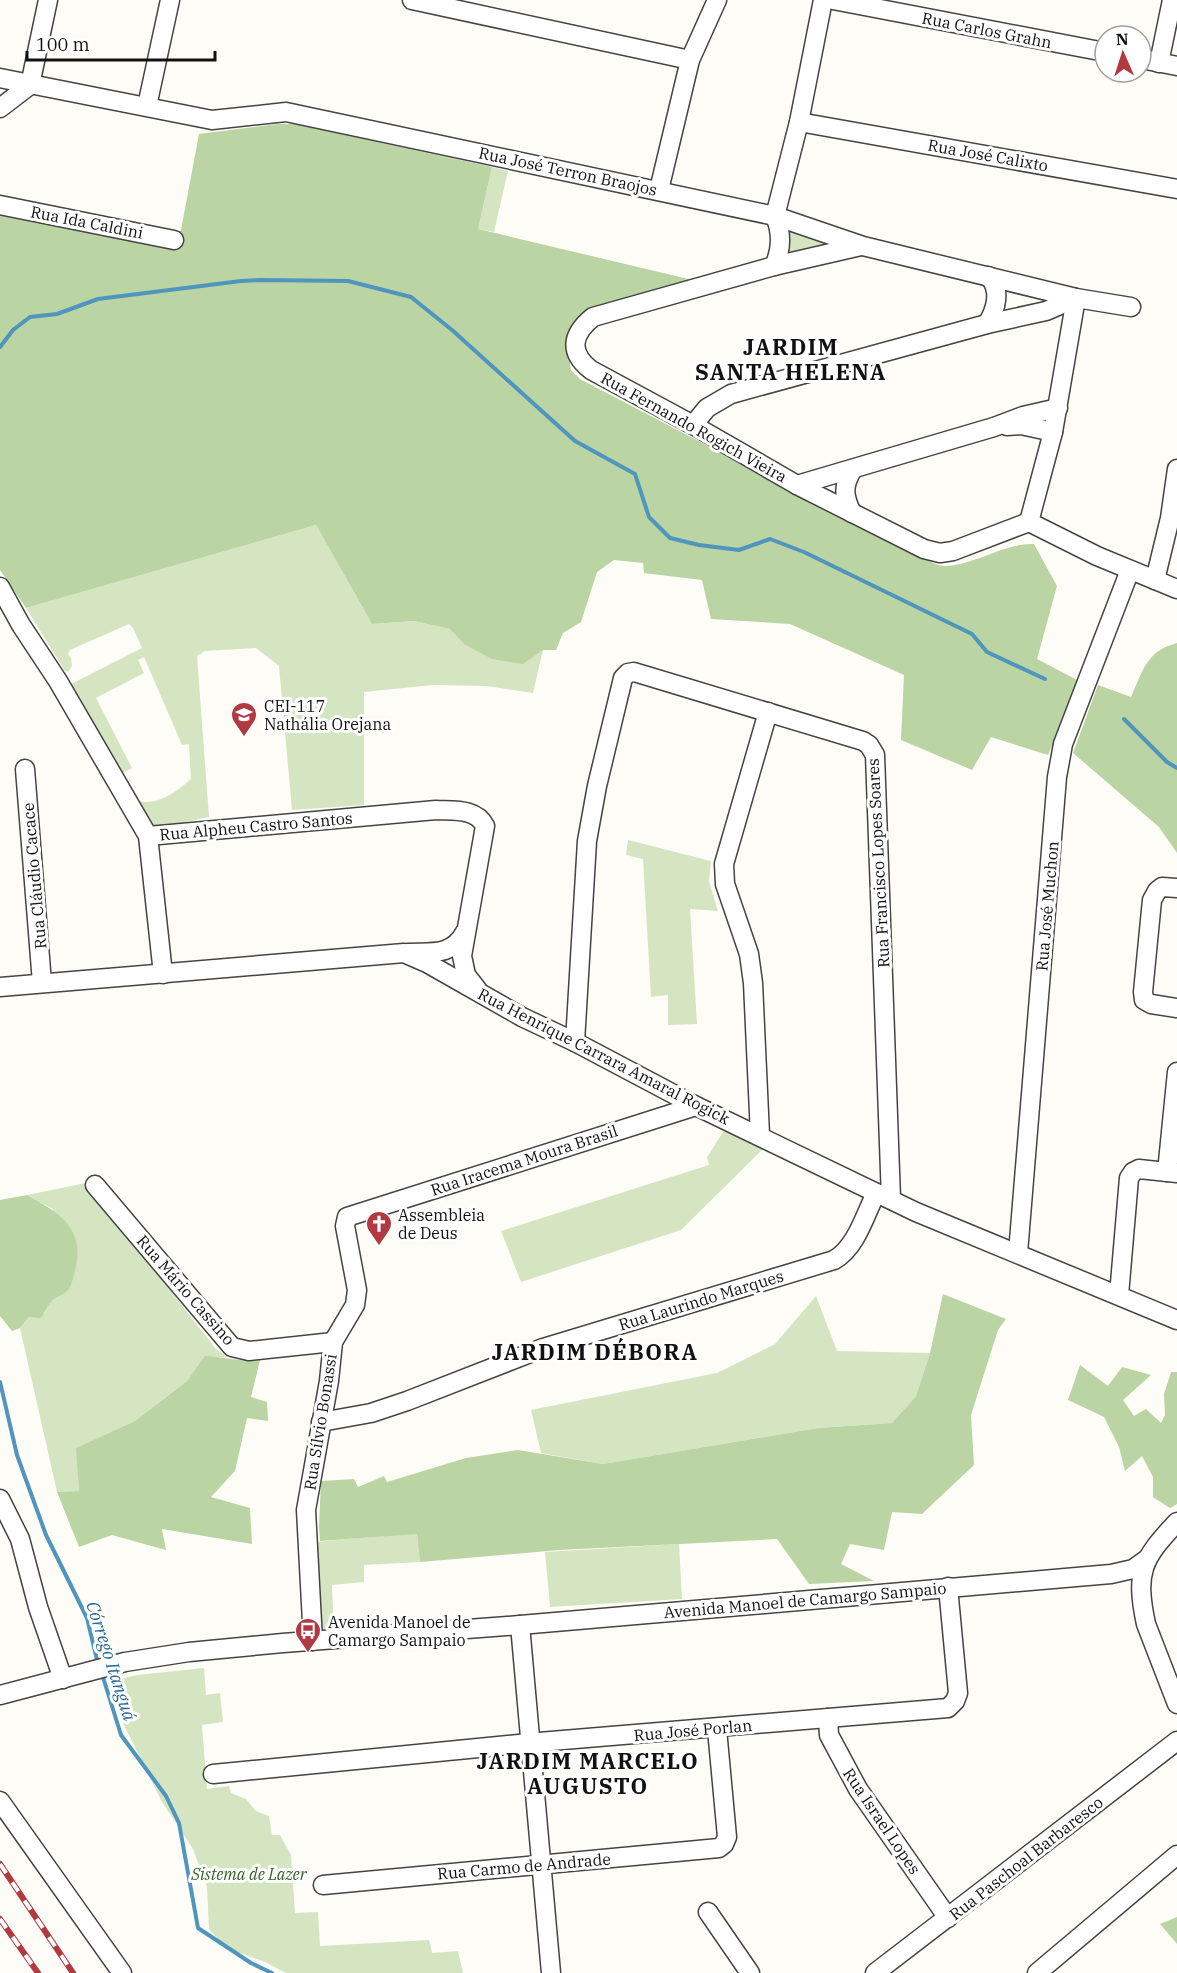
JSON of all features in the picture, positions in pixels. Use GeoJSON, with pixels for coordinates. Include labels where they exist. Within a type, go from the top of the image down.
{"type":"FeatureCollection","features":[{"type":"Feature","properties":{"kind":"street"},"geometry":{"type":"LineString","coordinates":[[0,108],[30,85],[48,0]]}},
{"type":"Feature","properties":{"kind":"street"},"geometry":{"type":"LineString","coordinates":[[147,106],[170,0]]}},
{"type":"Feature","properties":{"kind":"street"},"geometry":{"type":"LineString","coordinates":[[412,0],[690,60]]}},
{"type":"Feature","properties":{"kind":"street"},"geometry":{"type":"LineString","coordinates":[[659,190],[690,60],[717,0]]}},
{"type":"Feature","properties":{"kind":"street"},"geometry":{"type":"LineString","coordinates":[[774,266],[780,239],[775,216],[799,122],[823,0]]}},
{"type":"Feature","properties":{"kind":"street","name":"Rua Carlos Grahn"},"geometry":{"type":"LineString","coordinates":[[833,0],[1093,50]]}},
{"type":"Feature","properties":{"kind":"street"},"geometry":{"type":"LineString","coordinates":[[1159,63],[1172,0]]}},
{"type":"Feature","properties":{"kind":"street","name":"Rua José Terron Braojos"},"geometry":{"type":"LineString","coordinates":[[0,78],[212,120],[285,112],[775,216],[863,246],[1076,298],[1131,307]]}},
{"type":"Feature","properties":{"kind":"street","name":"Rua José Calixto"},"geometry":{"type":"LineString","coordinates":[[799,122],[1177,189]]}},
{"type":"Feature","properties":{"kind":"street","name":"Rua Ida Caldini"},"geometry":{"type":"LineString","coordinates":[[0,205],[174,240]]}},
{"type":"Feature","properties":{"kind":"street","name":"Rua Fernando Rogich Vieira"},"geometry":{"type":"LineString","coordinates":[[863,246],[774,266],[593,317],[582,326],[577,334],[576,354],[581,363],[591,370],[797,485],[924,549],[940,553],[953,551],[1029,522]]}},
{"type":"Feature","properties":{"kind":"street"},"geometry":{"type":"LineString","coordinates":[[987,324],[993,313],[997,294],[993,280],[988,276]]}},
{"type":"Feature","properties":{"kind":"street"},"geometry":{"type":"LineString","coordinates":[[693,425],[707,408],[731,394],[987,324],[1046,311],[1076,298]]}},
{"type":"Feature","properties":{"kind":"street"},"geometry":{"type":"LineString","coordinates":[[1076,298],[1053,432],[1029,522],[1097,556],[1177,589]]}},
{"type":"Feature","properties":{"kind":"street"},"geometry":{"type":"LineString","coordinates":[[1046,311],[1056,314],[1070,326]]}},
{"type":"Feature","properties":{"kind":"street"},"geometry":{"type":"LineString","coordinates":[[797,485],[994,427],[1023,416],[1058,408]]}},
{"type":"Feature","properties":{"kind":"street"},"geometry":{"type":"LineString","coordinates":[[994,427],[1021,425],[1053,432]]}},
{"type":"Feature","properties":{"kind":"street"},"geometry":{"type":"LineString","coordinates":[[852,513],[844,495],[846,480],[853,469]]}},
{"type":"Feature","properties":{"kind":"street"},"geometry":{"type":"LineString","coordinates":[[1155,580],[1174,517],[1177,469]]}},
{"type":"Feature","properties":{"kind":"street","name":"Rua José Muchon"},"geometry":{"type":"LineString","coordinates":[[1018,1254],[1057,777],[1063,744],[1130,570]]}},
{"type":"Feature","properties":{"kind":"street","name":"Rua Alpheu Castro Santos"},"geometry":{"type":"LineString","coordinates":[[0,587],[21,625],[58,681],[148,836],[436,810],[470,813],[481,818],[485,826],[462,956],[466,975],[484,995]]}},
{"type":"Feature","properties":{"kind":"street"},"geometry":{"type":"LineString","coordinates":[[0,620],[21,625]]}},
{"type":"Feature","properties":{"kind":"street","name":"Rua Francisco Lopes Soares"},"geometry":{"type":"LineString","coordinates":[[575,1042],[587,841],[597,786],[623,678],[628,673],[634,672],[863,741],[869,745],[875,755],[883,1196]]}},
{"type":"Feature","properties":{"kind":"street"},"geometry":{"type":"LineString","coordinates":[[760,1135],[753,983],[749,954],[725,884],[724,864],[768,712]]}},
{"type":"Feature","properties":{"kind":"street","name":"Rua Cláudio Cacace"},"geometry":{"type":"LineString","coordinates":[[25,768],[42,983]]}},
{"type":"Feature","properties":{"kind":"street"},"geometry":{"type":"LineString","coordinates":[[148,836],[163,974]]}},
{"type":"Feature","properties":{"kind":"street"},"geometry":{"type":"LineString","coordinates":[[1177,888],[1162,887],[1152,900],[1143,992],[1143,1000],[1151,1004],[1177,1008]]}},
{"type":"Feature","properties":{"kind":"street"},"geometry":{"type":"LineString","coordinates":[[404,953],[448,950],[458,944],[466,930]]}},
{"type":"Feature","properties":{"kind":"street","name":"Rua Henrique Carrara Amaral Rogick"},"geometry":{"type":"LineString","coordinates":[[0,987],[404,953],[427,963],[522,1017],[575,1042],[696,1106],[883,1196],[1177,1320]]}},
{"type":"Feature","properties":{"kind":"street"},"geometry":{"type":"LineString","coordinates":[[1119,1295],[1129,1178],[1132,1172],[1139,1169],[1172,1173],[1177,1072]]}},
{"type":"Feature","properties":{"kind":"street","name":"Rua Iracema Moura Brasil"},"geometry":{"type":"LineString","coordinates":[[353,1214],[696,1106]]}},
{"type":"Feature","properties":{"kind":"street","name":"Rua Mário Cassino"},"geometry":{"type":"LineString","coordinates":[[95,1185],[232,1347],[249,1351],[333,1342]]}},
{"type":"Feature","properties":{"kind":"street","name":"Rua Laurindo Marques"},"geometry":{"type":"LineString","coordinates":[[321,1422],[371,1413],[543,1348],[834,1260],[845,1254],[883,1196]]}},
{"type":"Feature","properties":{"kind":"street","name":"Rua Sílvio Bonassi"},"geometry":{"type":"LineString","coordinates":[[313,1641],[306,1510],[329,1381],[333,1342],[355,1305],[357,1290],[345,1226],[346,1217],[353,1214]]}},
{"type":"Feature","properties":{"kind":"street"},"geometry":{"type":"LineString","coordinates":[[0,1499],[20,1539],[38,1607],[63,1679]]}},
{"type":"Feature","properties":{"kind":"street","name":"Avenida Manoel de Camargo Sampaio"},"geometry":{"type":"LineString","coordinates":[[0,1695],[112,1665],[189,1652],[1111,1574],[1133,1569],[1143,1572],[1158,1543],[1177,1522]]}},
{"type":"Feature","properties":{"kind":"street"},"geometry":{"type":"LineString","coordinates":[[1143,1572],[1146,1624],[1177,1704]]}},
{"type":"Feature","properties":{"kind":"street","name":"Rua José Porlan"},"geometry":{"type":"LineString","coordinates":[[213,1774],[530,1743],[948,1708],[955,1701],[958,1693],[948,1587]]}},
{"type":"Feature","properties":{"kind":"street"},"geometry":{"type":"LineString","coordinates":[[520,1625],[551,1973]]}},
{"type":"Feature","properties":{"kind":"street","name":"Rua Israel Lopes"},"geometry":{"type":"LineString","coordinates":[[828,1718],[829,1735],[858,1789],[948,1918]]}},
{"type":"Feature","properties":{"kind":"street","name":"Rua Carmo de Andrade"},"geometry":{"type":"LineString","coordinates":[[323,1885],[719,1848],[727,1837],[717,1729]]}},
{"type":"Feature","properties":{"kind":"street","name":"Rua Paschoal Barbaresco"},"geometry":{"type":"LineString","coordinates":[[875,1973],[1177,1741]]}},
{"type":"Feature","properties":{"kind":"street"},"geometry":{"type":"LineString","coordinates":[[0,1801],[122,1973]]}},
{"type":"Feature","properties":{"kind":"street"},"geometry":{"type":"LineString","coordinates":[[1037,1973],[1177,1855]]}},
{"type":"Feature","properties":{"kind":"street"},"geometry":{"type":"LineString","coordinates":[[708,1912],[750,1973]]}},
{"type":"Feature","properties":{"kind":"green space"},"geometry":{"type":"Polygon","coordinates":[[[294,124],[492,167],[478,229],[701,282],[586,312],[574,322],[569,336],[571,370],[580,379],[938,565],[955,565],[1011,547],[1034,544],[1057,586],[1037,659],[1079,681],[1048,755],[991,737],[972,770],[901,740],[904,675],[790,624],[711,619],[702,580],[644,573],[643,563],[614,560],[597,572],[581,622],[563,633],[556,650],[543,650],[523,664],[492,659],[464,644],[450,629],[414,621],[372,624],[316,525],[26,608],[0,570],[0,211],[178,246],[199,134],[294,124]]]}},
{"type":"Feature","properties":{"kind":"green space"},"geometry":{"type":"Polygon","coordinates":[[[492,167],[508,171],[494,232],[478,229],[492,167]]]}},
{"type":"Feature","properties":{"kind":"green space"},"geometry":{"type":"Polygon","coordinates":[[[787,227],[827,243],[787,254],[787,227]]]}},
{"type":"Feature","properties":{"kind":"green space"},"geometry":{"type":"Polygon","coordinates":[[[316,525],[372,624],[414,621],[451,629],[464,644],[543,650],[533,693],[486,686],[433,685],[364,692],[364,805],[292,810],[279,666],[256,648],[205,651],[197,656],[209,817],[157,828],[148,821],[137,801],[159,800],[173,793],[191,779],[189,744],[182,745],[144,657],[138,660],[144,673],[96,698],[132,768],[121,774],[71,684],[142,648],[133,628],[129,624],[70,650],[68,654],[72,666],[68,672],[65,671],[26,608],[316,525]]]}},
{"type":"Feature","properties":{"kind":"green space"},"geometry":{"type":"Polygon","coordinates":[[[1177,643],[1177,853],[1159,827],[1073,753],[1098,685],[1131,697],[1152,657],[1158,651],[1177,643]]]}},
{"type":"Feature","properties":{"kind":"green space"},"geometry":{"type":"Polygon","coordinates":[[[628,840],[711,861],[709,881],[718,911],[690,909],[697,1024],[668,1025],[668,995],[651,997],[643,859],[626,855],[628,840]]]}},
{"type":"Feature","properties":{"kind":"green space"},"geometry":{"type":"Polygon","coordinates":[[[725,1129],[764,1148],[681,1230],[521,1282],[501,1231],[709,1165],[707,1157],[725,1129]]]}},
{"type":"Feature","properties":{"kind":"green space"},"geometry":{"type":"Polygon","coordinates":[[[86,1183],[216,1349],[227,1357],[205,1357],[187,1381],[135,1421],[77,1448],[79,1491],[57,1492],[20,1328],[29,1317],[45,1313],[49,1303],[68,1290],[53,1209],[27,1195],[86,1183]]]}},
{"type":"Feature","properties":{"kind":"green space"},"geometry":{"type":"Polygon","coordinates":[[[27,1195],[49,1208],[66,1222],[76,1241],[76,1266],[69,1289],[52,1301],[40,1318],[29,1317],[20,1328],[12,1331],[0,1316],[0,1200],[27,1195]]]}},
{"type":"Feature","properties":{"kind":"green space"},"geometry":{"type":"Polygon","coordinates":[[[943,1294],[1006,1319],[998,1330],[971,1415],[974,1465],[922,1514],[892,1512],[884,1550],[850,1544],[841,1564],[874,1581],[809,1584],[777,1539],[559,1550],[420,1562],[417,1534],[320,1541],[321,1481],[354,1479],[358,1487],[384,1476],[387,1482],[466,1458],[518,1450],[603,1464],[818,1428],[892,1423],[916,1396],[930,1353],[943,1294]]]}},
{"type":"Feature","properties":{"kind":"green space"},"geometry":{"type":"Polygon","coordinates":[[[816,1296],[837,1351],[930,1353],[916,1396],[892,1423],[818,1428],[603,1464],[541,1453],[531,1410],[717,1373],[775,1344],[816,1296]]]}},
{"type":"Feature","properties":{"kind":"green space"},"geometry":{"type":"Polygon","coordinates":[[[205,1356],[260,1360],[251,1397],[267,1402],[268,1421],[247,1418],[235,1471],[211,1497],[250,1508],[252,1544],[162,1529],[166,1550],[112,1535],[79,1547],[57,1492],[79,1491],[76,1448],[135,1421],[187,1381],[205,1356]]]}},
{"type":"Feature","properties":{"kind":"green space"},"geometry":{"type":"Polygon","coordinates":[[[1080,1365],[1108,1386],[1122,1367],[1151,1375],[1123,1400],[1134,1416],[1146,1409],[1161,1423],[1165,1415],[1164,1394],[1171,1372],[1177,1372],[1177,1504],[1170,1508],[1153,1497],[1153,1477],[1142,1456],[1125,1471],[1119,1447],[1104,1417],[1068,1400],[1080,1365]]]}},
{"type":"Feature","properties":{"kind":"green space"},"geometry":{"type":"Polygon","coordinates":[[[417,1533],[420,1562],[364,1565],[364,1582],[332,1585],[334,1634],[320,1635],[315,1542],[417,1533]]]}},
{"type":"Feature","properties":{"kind":"green space"},"geometry":{"type":"Polygon","coordinates":[[[679,1544],[682,1599],[550,1607],[545,1552],[679,1544]]]}},
{"type":"Feature","properties":{"kind":"green space","name":"Sistema de Lazer"},"geometry":{"type":"Polygon","coordinates":[[[204,1668],[206,1695],[220,1693],[223,1722],[202,1725],[207,1789],[229,1786],[231,1793],[246,1799],[256,1811],[269,1816],[272,1835],[280,1835],[291,1855],[295,1913],[318,1912],[320,1946],[429,1940],[432,1953],[458,1951],[463,1973],[286,1973],[265,1962],[226,1948],[209,1929],[207,1887],[193,1849],[162,1802],[123,1723],[108,1682],[137,1675],[204,1668]]]}},
{"type":"Feature","properties":{"kind":"green space"},"geometry":{"type":"Polygon","coordinates":[[[1177,1917],[1177,1944],[1160,1924],[1177,1917]]]}},
{"type":"Feature","properties":{"kind":"waterway"},"geometry":{"type":"LineString","coordinates":[[0,347],[13,330],[30,317],[57,314],[98,299],[241,281],[348,281],[411,297],[452,330],[575,441],[635,474],[649,517],[670,538],[699,545],[739,550],[770,539],[804,552],[972,634],[987,652],[1045,679]]}},
{"type":"Feature","properties":{"kind":"waterway"},"geometry":{"type":"LineString","coordinates":[[1124,719],[1167,762],[1177,768]]}},
{"type":"Feature","properties":{"kind":"waterway","name":"Córrego Itanguá"},"geometry":{"type":"LineString","coordinates":[[0,1382],[17,1455],[46,1535],[87,1618],[98,1664]]}},
{"type":"Feature","properties":{"kind":"waterway","name":"Córrego Itanguá"},"geometry":{"type":"LineString","coordinates":[[102,1674],[121,1735],[166,1796],[179,1823],[198,1928],[251,1963],[272,1973]]}},
{"type":"Feature","properties":{"kind":"railway"},"geometry":{"type":"LineString","coordinates":[[0,1864],[73,1973]]}},
{"type":"Feature","properties":{"kind":"railway"},"geometry":{"type":"LineString","coordinates":[[0,1919],[38,1973]]}},
{"type":"Feature","properties":{"kind":"place","name":"CEI-117 Nathália Orejana"},"geometry":{"type":"Point","coordinates":[244,738]}},
{"type":"Feature","properties":{"kind":"place","name":"Assembleia de Deus"},"geometry":{"type":"Point","coordinates":[379,1247]}},
{"type":"Feature","properties":{"kind":"place","name":"Avenida Manoel de Camargo Sampaio"},"geometry":{"type":"Point","coordinates":[308,1654]}},
{"type":"Feature","properties":{"kind":"district","name":"JARDIM SANTA HELENA"},"geometry":{"type":"Point","coordinates":[791,360]}},
{"type":"Feature","properties":{"kind":"district","name":"JARDIM DÉBORA"},"geometry":{"type":"Point","coordinates":[595,1352]}},
{"type":"Feature","properties":{"kind":"district","name":"JARDIM MARCELO AUGUSTO"},"geometry":{"type":"Point","coordinates":[588,1774]}}]}
